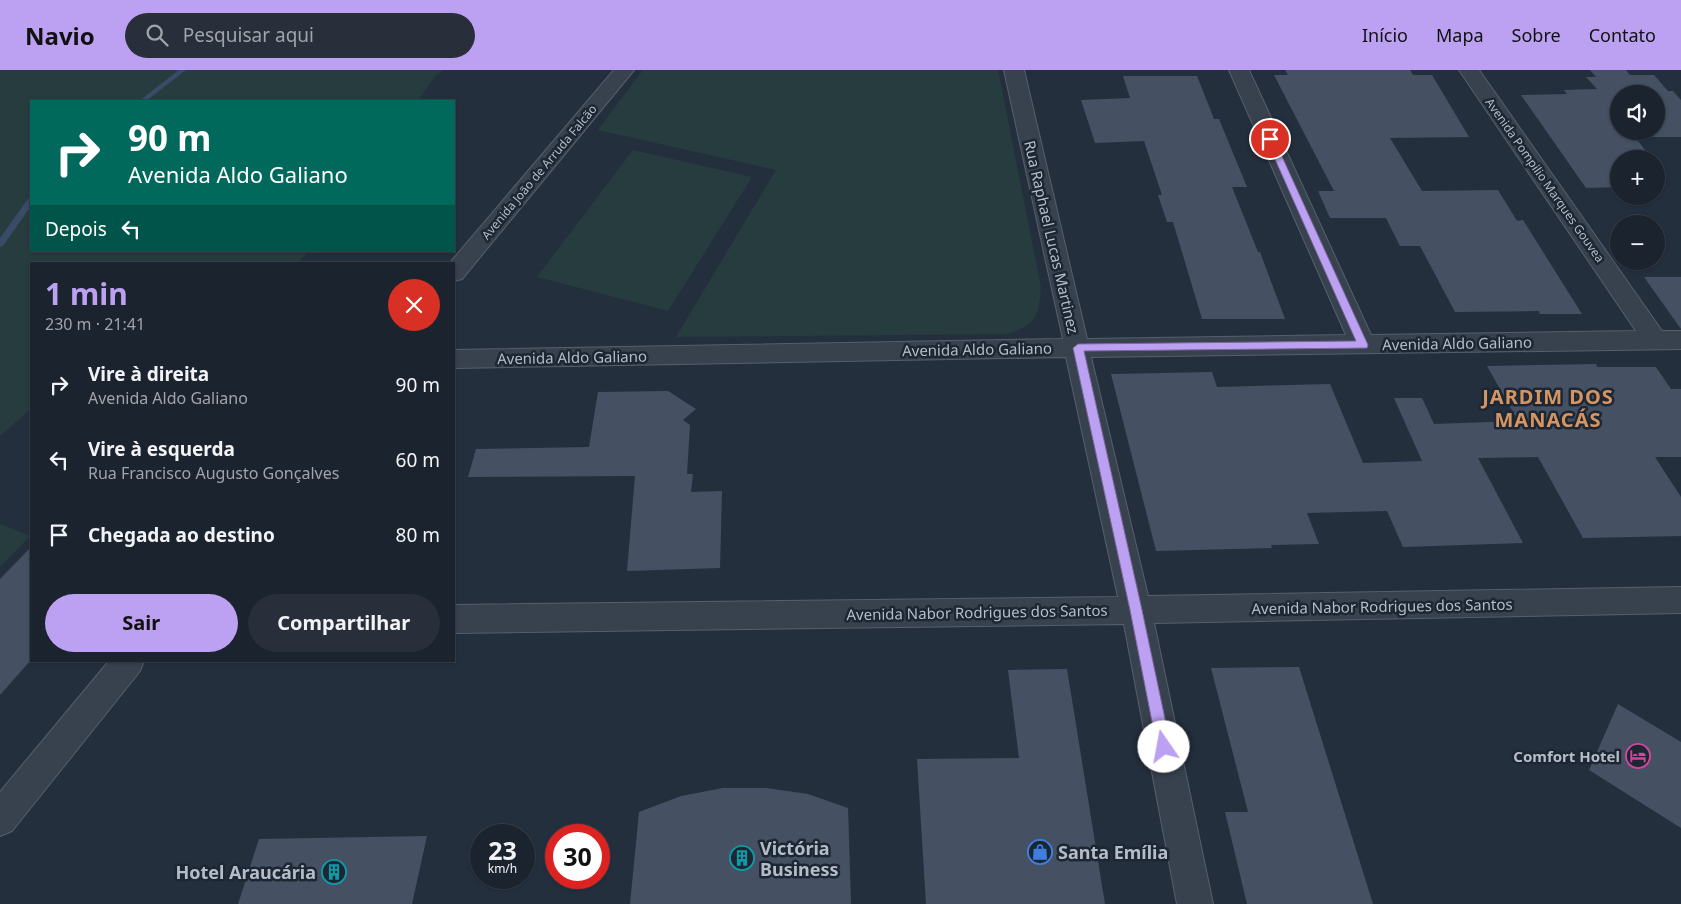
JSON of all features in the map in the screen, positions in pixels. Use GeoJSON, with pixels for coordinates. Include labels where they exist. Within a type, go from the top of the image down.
{"type":"FeatureCollection","features":[{"type":"Feature","properties":{"kind":"street","name":"Avenida João de Arruda Falcão"},"geometry":{"type":"LineString","coordinates":[[455,272],[624,70]]}},
{"type":"Feature","properties":{"kind":"street","name":"Rua Raphael Lucas Martinez"},"geometry":{"type":"LineString","coordinates":[[1014,70],[1136,610],[1195,904]]}},
{"type":"Feature","properties":{"kind":"street"},"geometry":{"type":"LineString","coordinates":[[1239,70],[1363,345]]}},
{"type":"Feature","properties":{"kind":"street","name":"Avenida Pompilio Marques Gouvea"},"geometry":{"type":"LineString","coordinates":[[1469,70],[1655,340]]}},
{"type":"Feature","properties":{"kind":"street","name":"Avenida Aldo Galiano"},"geometry":{"type":"LineString","coordinates":[[455,359],[1681,340]]}},
{"type":"Feature","properties":{"kind":"street","name":"Avenida Nabor Rodrigues dos Santos"},"geometry":{"type":"LineString","coordinates":[[455,619],[1136,610],[1681,600]]}},
{"type":"Feature","properties":{"kind":"street"},"geometry":{"type":"LineString","coordinates":[[0,819],[128,662]]}},
{"type":"Feature","properties":{"kind":"green space"},"geometry":{"type":"Polygon","coordinates":[[[0,70],[443,70],[435,76],[419,100],[30,100],[30,252],[308,252],[298,262],[30,262],[30,410],[0,436],[0,70]]]}},
{"type":"Feature","properties":{"kind":"green space"},"geometry":{"type":"Polygon","coordinates":[[[643,70],[998,70],[1041,287],[1039,305],[1034,318],[1025,327],[1008,334],[676,337],[776,170],[598,130],[643,70]]]}},
{"type":"Feature","properties":{"kind":"green space"},"geometry":{"type":"Polygon","coordinates":[[[633,150],[752,177],[668,311],[537,277],[633,150]]]}},
{"type":"Feature","properties":{"kind":"green space"},"geometry":{"type":"Polygon","coordinates":[[[0,524],[30,536],[0,567],[0,524]]]}},
{"type":"Feature","properties":{"kind":"building"},"geometry":{"type":"Polygon","coordinates":[[[1285,70],[1410,70],[1413,75],[1432,75],[1469,137],[1390,138],[1422,191],[1498,190],[1517,221],[1523,220],[1582,314],[1540,314],[1539,311],[1455,312],[1420,246],[1400,246],[1386,218],[1330,218],[1318,191],[1334,191],[1274,75],[1288,75],[1285,70]]]}},
{"type":"Feature","properties":{"kind":"building"},"geometry":{"type":"Polygon","coordinates":[[[1590,70],[1626,70],[1630,75],[1654,75],[1663,85],[1610,85],[1610,140],[1637,140],[1645,150],[1610,150],[1610,187],[1586,188],[1521,95],[1567,94],[1564,90],[1597,89],[1586,77],[1596,77],[1590,70]]]}},
{"type":"Feature","properties":{"kind":"building"},"geometry":{"type":"Polygon","coordinates":[[[1123,76],[1197,76],[1214,119],[1219,119],[1247,187],[1232,187],[1258,252],[1260,252],[1285,319],[1202,319],[1173,222],[1167,222],[1158,195],[1162,195],[1144,141],[1095,143],[1081,100],[1130,98],[1123,76]]]}},
{"type":"Feature","properties":{"kind":"building"},"geometry":{"type":"Polygon","coordinates":[[[1665,88],[1668,91],[1673,91],[1681,100],[1681,137],[1665,137],[1665,88]]]}},
{"type":"Feature","properties":{"kind":"building"},"geometry":{"type":"Polygon","coordinates":[[[1644,277],[1681,277],[1681,329],[1644,277]]]}},
{"type":"Feature","properties":{"kind":"building"},"geometry":{"type":"Polygon","coordinates":[[[1596,364],[1597,367],[1656,367],[1671,389],[1681,389],[1681,457],[1655,457],[1681,497],[1681,536],[1583,538],[1538,457],[1478,458],[1523,543],[1403,547],[1387,511],[1307,513],[1319,544],[1271,545],[1272,548],[1156,551],[1111,374],[1212,372],[1217,387],[1330,384],[1363,463],[1422,461],[1394,398],[1422,398],[1434,424],[1518,421],[1487,366],[1596,364]]]}},
{"type":"Feature","properties":{"kind":"building"},"geometry":{"type":"Polygon","coordinates":[[[668,391],[696,409],[683,420],[690,425],[687,474],[693,474],[691,492],[722,491],[720,568],[627,571],[635,476],[468,477],[476,449],[589,447],[598,392],[668,391]]]}},
{"type":"Feature","properties":{"kind":"building"},"geometry":{"type":"Polygon","coordinates":[[[30,548],[30,661],[0,695],[0,579],[30,548]]]}},
{"type":"Feature","properties":{"kind":"building"},"geometry":{"type":"Polygon","coordinates":[[[1299,667],[1373,904],[1247,904],[1225,812],[1248,812],[1211,668],[1299,667]]]}},
{"type":"Feature","properties":{"kind":"building"},"geometry":{"type":"Polygon","coordinates":[[[1067,669],[1105,904],[926,904],[917,759],[1019,758],[1008,670],[1067,669]]]}},
{"type":"Feature","properties":{"kind":"building","name":"Comfort Hotel"},"geometry":{"type":"Polygon","coordinates":[[[1618,704],[1681,742],[1681,828],[1589,770],[1618,704]]]}},
{"type":"Feature","properties":{"kind":"building","name":"Victória Business"},"geometry":{"type":"Polygon","coordinates":[[[723,788],[766,788],[808,794],[848,808],[851,904],[630,904],[639,812],[681,796],[723,788]]]}},
{"type":"Feature","properties":{"kind":"building","name":"Hotel Araucária"},"geometry":{"type":"Polygon","coordinates":[[[427,836],[412,904],[238,904],[259,839],[427,836]]]}},
{"type":"Feature","properties":{"kind":"waterway"},"geometry":{"type":"LineString","coordinates":[[143,100],[183,70]]}},
{"type":"Feature","properties":{"kind":"waterway"},"geometry":{"type":"LineString","coordinates":[[0,244],[30,202]]}},
{"type":"Feature","properties":{"kind":"place","name":"Comfort Hotel"},"geometry":{"type":"Point","coordinates":[1638,756]}},
{"type":"Feature","properties":{"kind":"place","name":"Santa Emília"},"geometry":{"type":"Point","coordinates":[1040,852]}},
{"type":"Feature","properties":{"kind":"place","name":"Victória Business"},"geometry":{"type":"Point","coordinates":[742,858]}},
{"type":"Feature","properties":{"kind":"place","name":"Hotel Araucária"},"geometry":{"type":"Point","coordinates":[334,872]}},
{"type":"Feature","properties":{"kind":"district","name":"JARDIM DOS MANACÁS"},"geometry":{"type":"Point","coordinates":[1548,408]}},
{"type":"Feature","properties":{"kind":"route"},"geometry":{"type":"LineString","coordinates":[[1164,747],[1078,348],[1363,345],[1270,139]]}}]}
